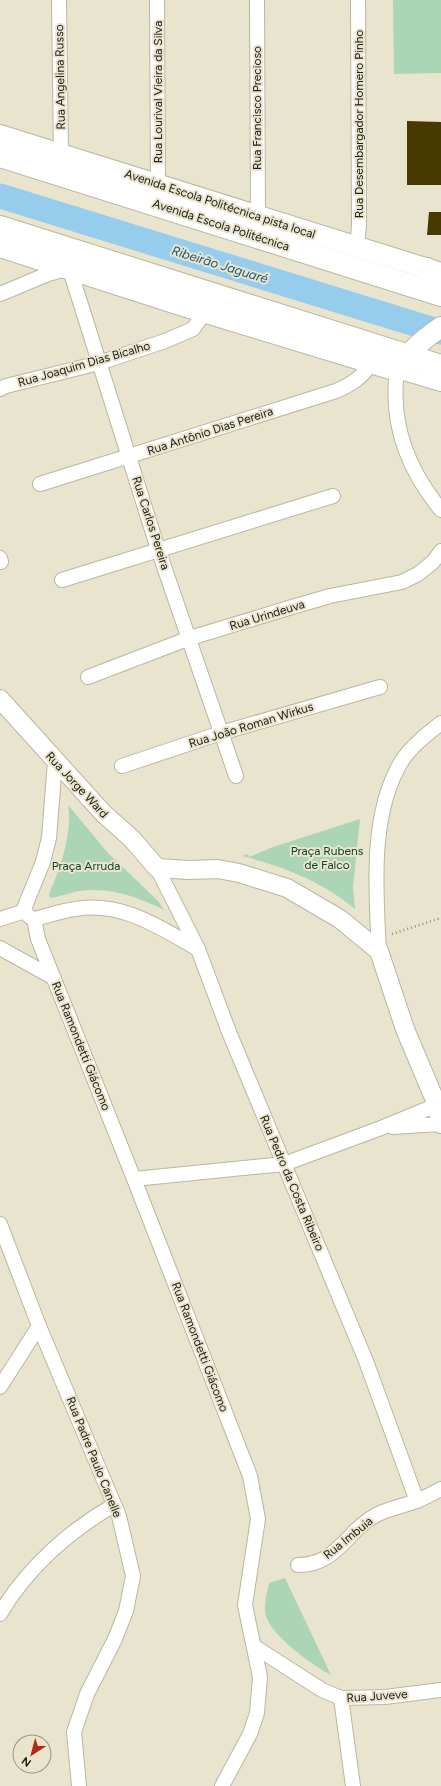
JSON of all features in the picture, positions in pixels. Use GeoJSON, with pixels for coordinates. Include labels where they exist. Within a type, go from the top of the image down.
{"type":"FeatureCollection","features":[{"type":"Feature","properties":{"kind":"highway","name":"Avenida Escola Politécnica"},"geometry":{"type":"LineString","coordinates":[[0,156],[441,295]]}},
{"type":"Feature","properties":{"kind":"highway"},"geometry":{"type":"LineString","coordinates":[[0,227],[233,299],[407,357],[441,366]]}},
{"type":"Feature","properties":{"kind":"main road","name":"Avenida Escola Politécnica pista local"},"geometry":{"type":"LineString","coordinates":[[0,135],[258,216],[436,275]]}},
{"type":"Feature","properties":{"kind":"main road"},"geometry":{"type":"LineString","coordinates":[[0,247],[371,364],[407,357],[441,327]]}},
{"type":"Feature","properties":{"kind":"street","name":"Rua Angelina Russo"},"geometry":{"type":"LineString","coordinates":[[59,0],[61,154]]}},
{"type":"Feature","properties":{"kind":"street","name":"Rua Lourival Vieira da Silva"},"geometry":{"type":"LineString","coordinates":[[157,0],[158,184]]}},
{"type":"Feature","properties":{"kind":"street","name":"Rua Francisco Precioso"},"geometry":{"type":"LineString","coordinates":[[257,0],[258,216]]}},
{"type":"Feature","properties":{"kind":"street","name":"Rua Desembargador Homero Pinho"},"geometry":{"type":"LineString","coordinates":[[357,248],[359,225],[358,0]]}},
{"type":"Feature","properties":{"kind":"street"},"geometry":{"type":"LineString","coordinates":[[0,294],[48,274],[69,269]]}},
{"type":"Feature","properties":{"kind":"street","name":"Rua Carlos Pereira"},"geometry":{"type":"LineString","coordinates":[[69,269],[158,549],[190,638],[236,776]]}},
{"type":"Feature","properties":{"kind":"street","name":"Rua Joaquim Dias Bicalho"},"geometry":{"type":"LineString","coordinates":[[0,389],[6,386],[99,362],[165,341],[193,329],[205,312]]}},
{"type":"Feature","properties":{"kind":"street"},"geometry":{"type":"LineString","coordinates":[[441,384],[407,357],[394,397],[396,418],[404,446],[414,470],[427,493],[441,510]]}},
{"type":"Feature","properties":{"kind":"street","name":"Rua Antônio Dias Pereira"},"geometry":{"type":"LineString","coordinates":[[40,484],[336,391],[352,384],[362,376],[371,364]]}},
{"type":"Feature","properties":{"kind":"street"},"geometry":{"type":"LineString","coordinates":[[62,580],[332,496]]}},
{"type":"Feature","properties":{"kind":"street","name":"Rua Urindeuva"},"geometry":{"type":"LineString","coordinates":[[88,677],[190,638],[330,596],[402,582],[423,570],[433,562],[441,551]]}},
{"type":"Feature","properties":{"kind":"street","name":"Rua João Roman Wirkus"},"geometry":{"type":"LineString","coordinates":[[122,766],[221,733],[380,686]]}},
{"type":"Feature","properties":{"kind":"street","name":"Rua Jorge Ward"},"geometry":{"type":"LineString","coordinates":[[0,699],[55,762],[157,868]]}},
{"type":"Feature","properties":{"kind":"street"},"geometry":{"type":"LineString","coordinates":[[381,1128],[441,1124],[439,1105],[405,1028],[379,951],[376,888],[383,808],[392,781],[404,759],[420,740],[441,723]]}},
{"type":"Feature","properties":{"kind":"street"},"geometry":{"type":"LineString","coordinates":[[29,915],[49,838],[55,762]]}},
{"type":"Feature","properties":{"kind":"street"},"geometry":{"type":"LineString","coordinates":[[157,868],[189,870],[218,869],[239,873],[287,888],[340,919],[379,951]]}},
{"type":"Feature","properties":{"kind":"street","name":"Rua Pedro da Costa Ribeiro"},"geometry":{"type":"LineString","coordinates":[[157,868],[198,949],[229,1032],[366,1361],[417,1501]]}},
{"type":"Feature","properties":{"kind":"street"},"geometry":{"type":"LineString","coordinates":[[0,919],[75,909],[113,909],[140,917],[198,949]]}},
{"type":"Feature","properties":{"kind":"street","name":"Rua Ramondetti Giácomo"},"geometry":{"type":"LineString","coordinates":[[29,915],[250,1476],[258,1519],[245,1605],[255,1647],[260,1678],[257,1713],[250,1734],[222,1786]]}},
{"type":"Feature","properties":{"kind":"street"},"geometry":{"type":"LineString","coordinates":[[0,948],[54,978]]}},
{"type":"Feature","properties":{"kind":"street"},"geometry":{"type":"LineString","coordinates":[[134,1179],[284,1164],[439,1105]]}},
{"type":"Feature","properties":{"kind":"street","name":"Rua Padre Paulo Canelle"},"geometry":{"type":"LineString","coordinates":[[0,1224],[39,1326],[119,1516],[133,1576],[126,1611],[115,1639],[87,1694],[74,1732],[79,1786]]}},
{"type":"Feature","properties":{"kind":"street"},"geometry":{"type":"LineString","coordinates":[[0,1387],[39,1326]]}},
{"type":"Feature","properties":{"kind":"street","name":"Rua Imbuia"},"geometry":{"type":"LineString","coordinates":[[298,1565],[312,1565],[330,1556],[358,1528],[378,1514],[417,1501],[441,1489]]}},
{"type":"Feature","properties":{"kind":"street"},"geometry":{"type":"LineString","coordinates":[[0,1614],[10,1597],[40,1561],[92,1518],[114,1505]]}},
{"type":"Feature","properties":{"kind":"street","name":"Rua Juveve"},"geometry":{"type":"LineString","coordinates":[[255,1647],[322,1690],[341,1698],[385,1697],[441,1690]]}},
{"type":"Feature","properties":{"kind":"street"},"geometry":{"type":"LineString","coordinates":[[341,1698],[353,1786]]}},
{"type":"Feature","properties":{"kind":"path"},"geometry":{"type":"LineString","coordinates":[[379,951],[388,938],[394,933],[441,918]]}},
{"type":"Feature","properties":{"kind":"green space"},"geometry":{"type":"Polygon","coordinates":[[[393,0],[441,0],[441,73],[394,74],[393,0]]]}},
{"type":"Feature","properties":{"kind":"green space","name":"Praça Arruda"},"geometry":{"type":"Polygon","coordinates":[[[68,805],[108,853],[158,901],[164,910],[134,897],[102,890],[72,892],[50,898],[49,894],[61,862],[67,838],[69,826],[68,805]]]}},
{"type":"Feature","properties":{"kind":"green space","name":"Praça Rubens de Falco"},"geometry":{"type":"Polygon","coordinates":[[[360,819],[353,887],[355,909],[329,890],[301,876],[242,856],[248,854],[249,857],[273,847],[360,819]]]}},
{"type":"Feature","properties":{"kind":"green space"},"geometry":{"type":"Polygon","coordinates":[[[285,1578],[331,1675],[314,1665],[284,1641],[269,1624],[265,1608],[269,1583],[285,1578]]]}},
{"type":"Feature","properties":{"kind":"building"},"geometry":{"type":"Polygon","coordinates":[[[407,121],[441,122],[441,185],[407,185],[407,121]]]}},
{"type":"Feature","properties":{"kind":"building"},"geometry":{"type":"Polygon","coordinates":[[[429,212],[441,212],[441,235],[427,235],[429,212]]]}},
{"type":"Feature","properties":{"kind":"waterway","name":"Ribeirão Jaguaré"},"geometry":{"type":"LineString","coordinates":[[0,196],[441,332]]}}]}
